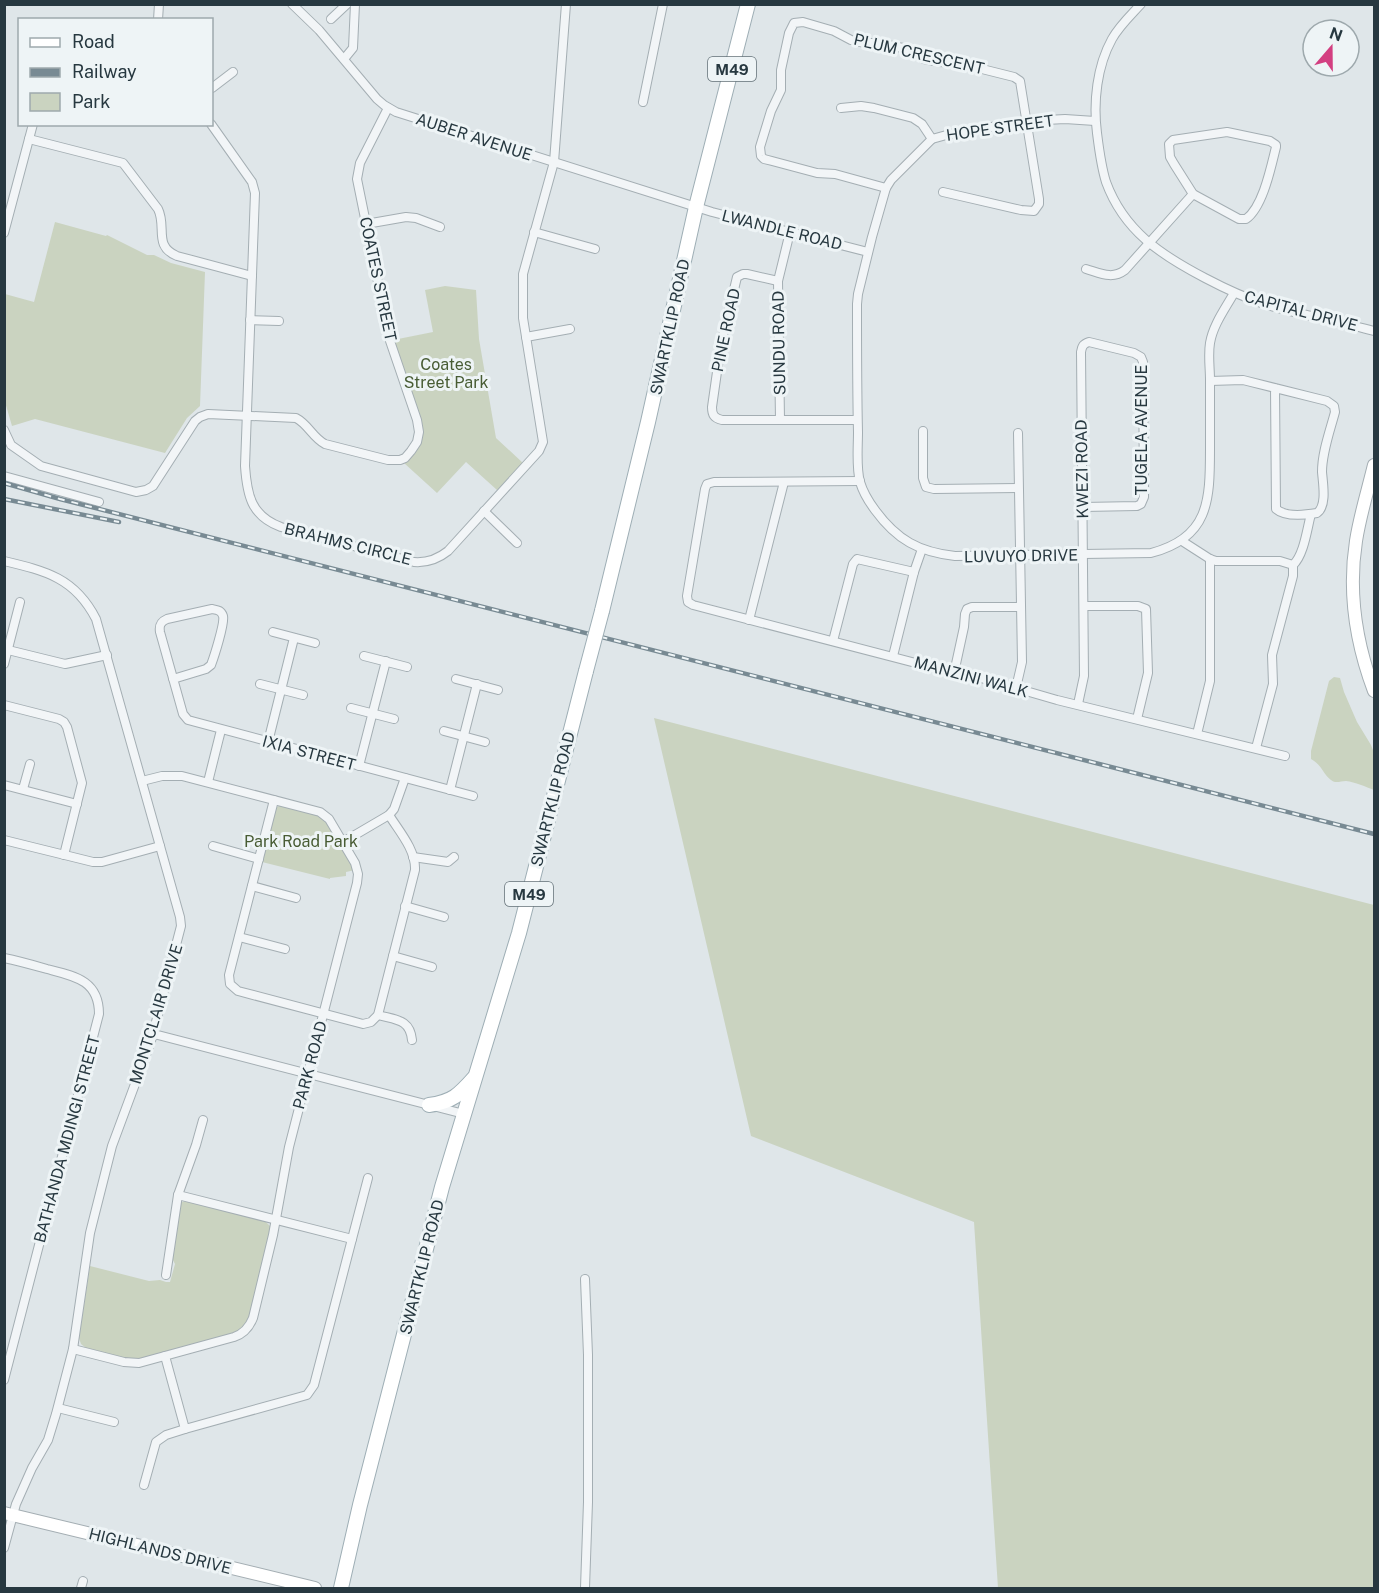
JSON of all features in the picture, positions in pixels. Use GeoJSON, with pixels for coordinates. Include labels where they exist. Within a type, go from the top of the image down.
{"type":"FeatureCollection","features":[{"type":"Feature","properties":{"kind":"main road","name":"SWARTKLIP ROAD"},"geometry":{"type":"LineString","coordinates":[[341,1588],[360,1505],[442,1187],[519,933],[602,611],[648,422],[696,207],[748,4]]}},
{"type":"Feature","properties":{"kind":"main road"},"geometry":{"type":"LineString","coordinates":[[1374,465],[1358,531],[1353,575],[1355,619],[1374,691]]}},
{"type":"Feature","properties":{"kind":"main road"},"geometry":{"type":"LineString","coordinates":[[429,1105],[443,1103],[458,1095],[476,1074]]}},
{"type":"Feature","properties":{"kind":"main road","name":"HIGHLANDS DRIVE"},"geometry":{"type":"LineString","coordinates":[[8,1514],[315,1588]]}},
{"type":"Feature","properties":{"kind":"street","name":"AUBER AVENUE"},"geometry":{"type":"LineString","coordinates":[[292,4],[319,30],[377,99],[388,108],[696,207]]}},
{"type":"Feature","properties":{"kind":"street"},"geometry":{"type":"LineString","coordinates":[[331,19],[347,4]]}},
{"type":"Feature","properties":{"kind":"street"},"geometry":{"type":"LineString","coordinates":[[344,59],[352,48],[355,4]]}},
{"type":"Feature","properties":{"kind":"street","name":"BRAHMS CIRCLE"},"geometry":{"type":"LineString","coordinates":[[213,125],[254,186],[245,466],[248,492],[256,509],[265,519],[275,525],[414,562],[434,560],[444,554],[484,511],[539,451],[543,442],[522,310],[523,274],[554,162],[566,4]]}},
{"type":"Feature","properties":{"kind":"street"},"geometry":{"type":"LineString","coordinates":[[643,102],[663,4]]}},
{"type":"Feature","properties":{"kind":"street","name":"CAPITAL DRIVE"},"geometry":{"type":"LineString","coordinates":[[1141,4],[1111,41],[1105,56],[1096,96],[1095,121],[1106,182],[1116,204],[1131,226],[1166,257],[1234,293],[1265,304],[1374,331]]}},
{"type":"Feature","properties":{"kind":"street","name":"PLUM CRESCENT"},"geometry":{"type":"LineString","coordinates":[[886,188],[835,174],[818,173],[771,162],[761,156],[760,147],[771,111],[781,90],[781,70],[789,33],[794,23],[803,22],[834,31],[864,44],[878,43],[903,48],[924,59],[965,64],[1014,77],[1021,84],[1028,121]]}},
{"type":"Feature","properties":{"kind":"street"},"geometry":{"type":"LineString","coordinates":[[213,87],[233,72]]}},
{"type":"Feature","properties":{"kind":"street"},"geometry":{"type":"LineString","coordinates":[[841,108],[861,106],[913,118],[922,124],[932,139]]}},
{"type":"Feature","properties":{"kind":"street","name":"COATES STREET"},"geometry":{"type":"LineString","coordinates":[[4,430],[11,445],[41,466],[141,492],[153,486],[195,421],[208,414],[296,418],[304,423],[320,442],[388,460],[405,458],[417,442],[419,427],[390,341],[357,179],[358,168],[388,108]]}},
{"type":"Feature","properties":{"kind":"street","name":"HOPE STREET"},"geometry":{"type":"LineString","coordinates":[[868,252],[886,188],[891,180],[932,139],[1028,121],[1065,119],[1095,121]]}},
{"type":"Feature","properties":{"kind":"street"},"geometry":{"type":"LineString","coordinates":[[943,192],[1021,210],[1038,208],[1039,199],[1028,121]]}},
{"type":"Feature","properties":{"kind":"street"},"geometry":{"type":"LineString","coordinates":[[4,233],[32,126]]}},
{"type":"Feature","properties":{"kind":"street"},"geometry":{"type":"LineString","coordinates":[[1227,132],[1270,141],[1275,145],[1263,193],[1250,217],[1239,219],[1193,195],[1170,156],[1168,148],[1170,141],[1227,132]]}},
{"type":"Feature","properties":{"kind":"street"},"geometry":{"type":"LineString","coordinates":[[29,139],[123,163],[158,209],[161,217],[162,239],[168,251],[177,256],[252,276]]}},
{"type":"Feature","properties":{"kind":"street"},"geometry":{"type":"LineString","coordinates":[[1086,269],[1105,275],[1119,275],[1193,195]]}},
{"type":"Feature","properties":{"kind":"street","name":"LWANDLE ROAD"},"geometry":{"type":"LineString","coordinates":[[696,207],[868,252]]}},
{"type":"Feature","properties":{"kind":"street"},"geometry":{"type":"LineString","coordinates":[[366,224],[406,217],[416,218],[440,227]]}},
{"type":"Feature","properties":{"kind":"street"},"geometry":{"type":"LineString","coordinates":[[534,232],[595,249]]}},
{"type":"Feature","properties":{"kind":"street","name":"SUNDU ROAD"},"geometry":{"type":"LineString","coordinates":[[780,420],[778,281],[790,232]]}},
{"type":"Feature","properties":{"kind":"street","name":"LUVUYO DRIVE"},"geometry":{"type":"LineString","coordinates":[[868,252],[857,304],[857,420],[860,481],[866,496],[885,524],[899,536],[936,554],[1021,556],[1151,553],[1182,541],[1197,524],[1208,501],[1209,352],[1212,335],[1234,293]]}},
{"type":"Feature","properties":{"kind":"street","name":"PINE ROAD"},"geometry":{"type":"LineString","coordinates":[[778,281],[743,274],[737,278],[721,345],[712,412],[714,416],[722,420],[780,420]]}},
{"type":"Feature","properties":{"kind":"street"},"geometry":{"type":"LineString","coordinates":[[250,320],[279,321]]}},
{"type":"Feature","properties":{"kind":"street"},"geometry":{"type":"LineString","coordinates":[[526,337],[570,329]]}},
{"type":"Feature","properties":{"kind":"street","name":"TUGELA AVENUE"},"geometry":{"type":"LineString","coordinates":[[1083,507],[1137,506],[1141,504],[1144,497],[1143,362],[1141,357],[1134,353],[1095,342],[1085,343]]}},
{"type":"Feature","properties":{"kind":"street","name":"KWEZI ROAD"},"geometry":{"type":"LineString","coordinates":[[1078,704],[1084,675],[1081,352],[1085,343]]}},
{"type":"Feature","properties":{"kind":"street"},"geometry":{"type":"LineString","coordinates":[[1210,381],[1243,380],[1275,388],[1327,401],[1332,403],[1336,408],[1323,460],[1323,503],[1321,511],[1317,513],[1282,513],[1276,509],[1275,388]]}},
{"type":"Feature","properties":{"kind":"street"},"geometry":{"type":"LineString","coordinates":[[780,420],[857,420]]}},
{"type":"Feature","properties":{"kind":"street"},"geometry":{"type":"LineString","coordinates":[[923,431],[923,478],[926,487],[934,489],[1018,488]]}},
{"type":"Feature","properties":{"kind":"street"},"geometry":{"type":"LineString","coordinates":[[1016,688],[1022,662],[1018,433]]}},
{"type":"Feature","properties":{"kind":"street"},"geometry":{"type":"LineString","coordinates":[[4,476],[99,502]]}},
{"type":"Feature","properties":{"kind":"street"},"geometry":{"type":"LineString","coordinates":[[749,620],[784,482],[860,481]]}},
{"type":"Feature","properties":{"kind":"street","name":"MANZINI WALK"},"geometry":{"type":"LineString","coordinates":[[784,482],[714,482],[707,484],[687,596],[688,602],[954,673],[1285,756]]}},
{"type":"Feature","properties":{"kind":"street"},"geometry":{"type":"LineString","coordinates":[[484,511],[517,543]]}},
{"type":"Feature","properties":{"kind":"street"},"geometry":{"type":"LineString","coordinates":[[1256,748],[1273,684],[1272,655],[1293,576],[1293,565],[1300,554],[1311,514]]}},
{"type":"Feature","properties":{"kind":"street"},"geometry":{"type":"LineString","coordinates":[[1182,541],[1210,559],[1222,562],[1280,561],[1293,565]]}},
{"type":"Feature","properties":{"kind":"street"},"geometry":{"type":"LineString","coordinates":[[893,656],[922,549]]}},
{"type":"Feature","properties":{"kind":"street"},"geometry":{"type":"LineString","coordinates":[[833,641],[856,559],[914,572]]}},
{"type":"Feature","properties":{"kind":"street"},"geometry":{"type":"LineString","coordinates":[[1197,734],[1210,681],[1210,559]]}},
{"type":"Feature","properties":{"kind":"street","name":"MONTCLAIR DRIVE"},"geometry":{"type":"LineString","coordinates":[[4,561],[52,574],[61,579],[76,590],[88,604],[96,619],[182,926],[154,1034],[112,1146],[90,1233],[73,1349],[58,1408],[48,1440],[8,1514],[4,1548]]}},
{"type":"Feature","properties":{"kind":"street"},"geometry":{"type":"LineString","coordinates":[[4,664],[20,602]]}},
{"type":"Feature","properties":{"kind":"street"},"geometry":{"type":"LineString","coordinates":[[1084,606],[1138,606],[1146,609],[1148,673],[1137,719]]}},
{"type":"Feature","properties":{"kind":"street"},"geometry":{"type":"LineString","coordinates":[[954,673],[967,609],[972,607],[1021,607]]}},
{"type":"Feature","properties":{"kind":"street","name":"IXIA STREET"},"geometry":{"type":"LineString","coordinates":[[173,679],[206,669],[211,665],[224,621],[219,611],[212,609],[167,619],[161,623],[160,632],[173,679],[185,717],[192,722],[221,730],[473,796]]}},
{"type":"Feature","properties":{"kind":"street"},"geometry":{"type":"LineString","coordinates":[[273,632],[315,643]]}},
{"type":"Feature","properties":{"kind":"street"},"geometry":{"type":"LineString","coordinates":[[268,742],[294,638]]}},
{"type":"Feature","properties":{"kind":"street"},"geometry":{"type":"LineString","coordinates":[[6,650],[65,664],[107,655]]}},
{"type":"Feature","properties":{"kind":"street"},"geometry":{"type":"LineString","coordinates":[[364,656],[407,667]]}},
{"type":"Feature","properties":{"kind":"street"},"geometry":{"type":"LineString","coordinates":[[359,766],[386,662]]}},
{"type":"Feature","properties":{"kind":"street"},"geometry":{"type":"LineString","coordinates":[[456,679],[498,690]]}},
{"type":"Feature","properties":{"kind":"street"},"geometry":{"type":"LineString","coordinates":[[260,684],[303,695]]}},
{"type":"Feature","properties":{"kind":"street"},"geometry":{"type":"LineString","coordinates":[[450,790],[477,684]]}},
{"type":"Feature","properties":{"kind":"street"},"geometry":{"type":"LineString","coordinates":[[4,705],[59,719],[66,724],[82,781],[64,855]]}},
{"type":"Feature","properties":{"kind":"street"},"geometry":{"type":"LineString","coordinates":[[351,708],[394,719]]}},
{"type":"Feature","properties":{"kind":"street"},"geometry":{"type":"LineString","coordinates":[[208,782],[221,730]]}},
{"type":"Feature","properties":{"kind":"street"},"geometry":{"type":"LineString","coordinates":[[444,732],[484,742]]}},
{"type":"Feature","properties":{"kind":"street"},"geometry":{"type":"LineString","coordinates":[[23,789],[30,764]]}},
{"type":"Feature","properties":{"kind":"street","name":"PARK ROAD"},"geometry":{"type":"LineString","coordinates":[[73,1349],[133,1363],[234,1337],[247,1329],[253,1318],[276,1220],[289,1147],[357,883],[355,863],[324,814],[182,776],[172,775],[142,782]]}},
{"type":"Feature","properties":{"kind":"street"},"geometry":{"type":"LineString","coordinates":[[343,842],[389,815],[394,808],[405,778]]}},
{"type":"Feature","properties":{"kind":"street"},"geometry":{"type":"LineString","coordinates":[[4,785],[77,804]]}},
{"type":"Feature","properties":{"kind":"street"},"geometry":{"type":"LineString","coordinates":[[274,800],[229,978],[230,984],[234,990],[363,1024],[372,1022],[378,1015],[415,870],[413,857],[389,815]]}},
{"type":"Feature","properties":{"kind":"street"},"geometry":{"type":"LineString","coordinates":[[4,840],[89,862],[98,862],[160,846]]}},
{"type":"Feature","properties":{"kind":"street"},"geometry":{"type":"LineString","coordinates":[[213,846],[259,859]]}},
{"type":"Feature","properties":{"kind":"street"},"geometry":{"type":"LineString","coordinates":[[413,857],[448,862],[454,857]]}},
{"type":"Feature","properties":{"kind":"street"},"geometry":{"type":"LineString","coordinates":[[252,886],[296,898]]}},
{"type":"Feature","properties":{"kind":"street"},"geometry":{"type":"LineString","coordinates":[[405,906],[444,917]]}},
{"type":"Feature","properties":{"kind":"street"},"geometry":{"type":"LineString","coordinates":[[239,937],[285,949]]}},
{"type":"Feature","properties":{"kind":"street"},"geometry":{"type":"LineString","coordinates":[[393,956],[432,966]]}},
{"type":"Feature","properties":{"kind":"street","name":"BATHANDA MDINGI STREET"},"geometry":{"type":"LineString","coordinates":[[4,958],[77,977],[92,989],[99,1007],[98,1020],[4,1380]]}},
{"type":"Feature","properties":{"kind":"street"},"geometry":{"type":"LineString","coordinates":[[378,1015],[406,1024],[412,1040]]}},
{"type":"Feature","properties":{"kind":"street"},"geometry":{"type":"LineString","coordinates":[[154,1034],[464,1114]]}},
{"type":"Feature","properties":{"kind":"street"},"geometry":{"type":"LineString","coordinates":[[166,1275],[178,1195],[203,1120]]}},
{"type":"Feature","properties":{"kind":"street"},"geometry":{"type":"LineString","coordinates":[[144,1485],[156,1442],[166,1435],[310,1393],[368,1178]]}},
{"type":"Feature","properties":{"kind":"street"},"geometry":{"type":"LineString","coordinates":[[178,1195],[352,1239]]}},
{"type":"Feature","properties":{"kind":"street"},"geometry":{"type":"LineString","coordinates":[[585,1279],[588,1344],[588,1502],[585,1588]]}},
{"type":"Feature","properties":{"kind":"street"},"geometry":{"type":"LineString","coordinates":[[165,1356],[185,1430]]}},
{"type":"Feature","properties":{"kind":"street"},"geometry":{"type":"LineString","coordinates":[[58,1408],[114,1422]]}},
{"type":"Feature","properties":{"kind":"green space"},"geometry":{"type":"Polygon","coordinates":[[[55,222],[107,235],[147,255],[154,255],[171,263],[205,272],[200,406],[187,418],[165,453],[35,419],[12,426],[5,402],[5,294],[34,302],[55,222]]]}},
{"type":"Feature","properties":{"kind":"green space","name":"Coates Street Park"},"geometry":{"type":"Polygon","coordinates":[[[445,286],[476,290],[479,339],[496,438],[523,463],[497,490],[466,462],[437,493],[404,463],[418,447],[423,427],[393,340],[433,332],[425,290],[445,286]]]}},
{"type":"Feature","properties":{"kind":"green space"},"geometry":{"type":"Polygon","coordinates":[[[1334,677],[1340,678],[1357,722],[1374,753],[1374,790],[1346,781],[1333,781],[1311,759],[1329,681],[1334,677]]]}},
{"type":"Feature","properties":{"kind":"green space"},"geometry":{"type":"Polygon","coordinates":[[[654,718],[1374,905],[1374,1588],[998,1588],[974,1222],[751,1136],[654,718]]]}},
{"type":"Feature","properties":{"kind":"green space","name":"Park Road Park"},"geometry":{"type":"Polygon","coordinates":[[[280,805],[324,818],[355,870],[346,872],[346,876],[330,879],[262,862],[276,808],[280,805]]]}},
{"type":"Feature","properties":{"kind":"green space"},"geometry":{"type":"Polygon","coordinates":[[[186,1201],[266,1222],[271,1227],[249,1317],[244,1326],[234,1333],[140,1359],[128,1359],[86,1348],[81,1344],[79,1338],[90,1266],[149,1281],[170,1282],[175,1264],[172,1258],[179,1205],[186,1201]]]}},
{"type":"Feature","properties":{"kind":"railway"},"geometry":{"type":"LineString","coordinates":[[4,483],[1374,834]]}},
{"type":"Feature","properties":{"kind":"railway"},"geometry":{"type":"LineString","coordinates":[[4,499],[119,522]]}}]}
